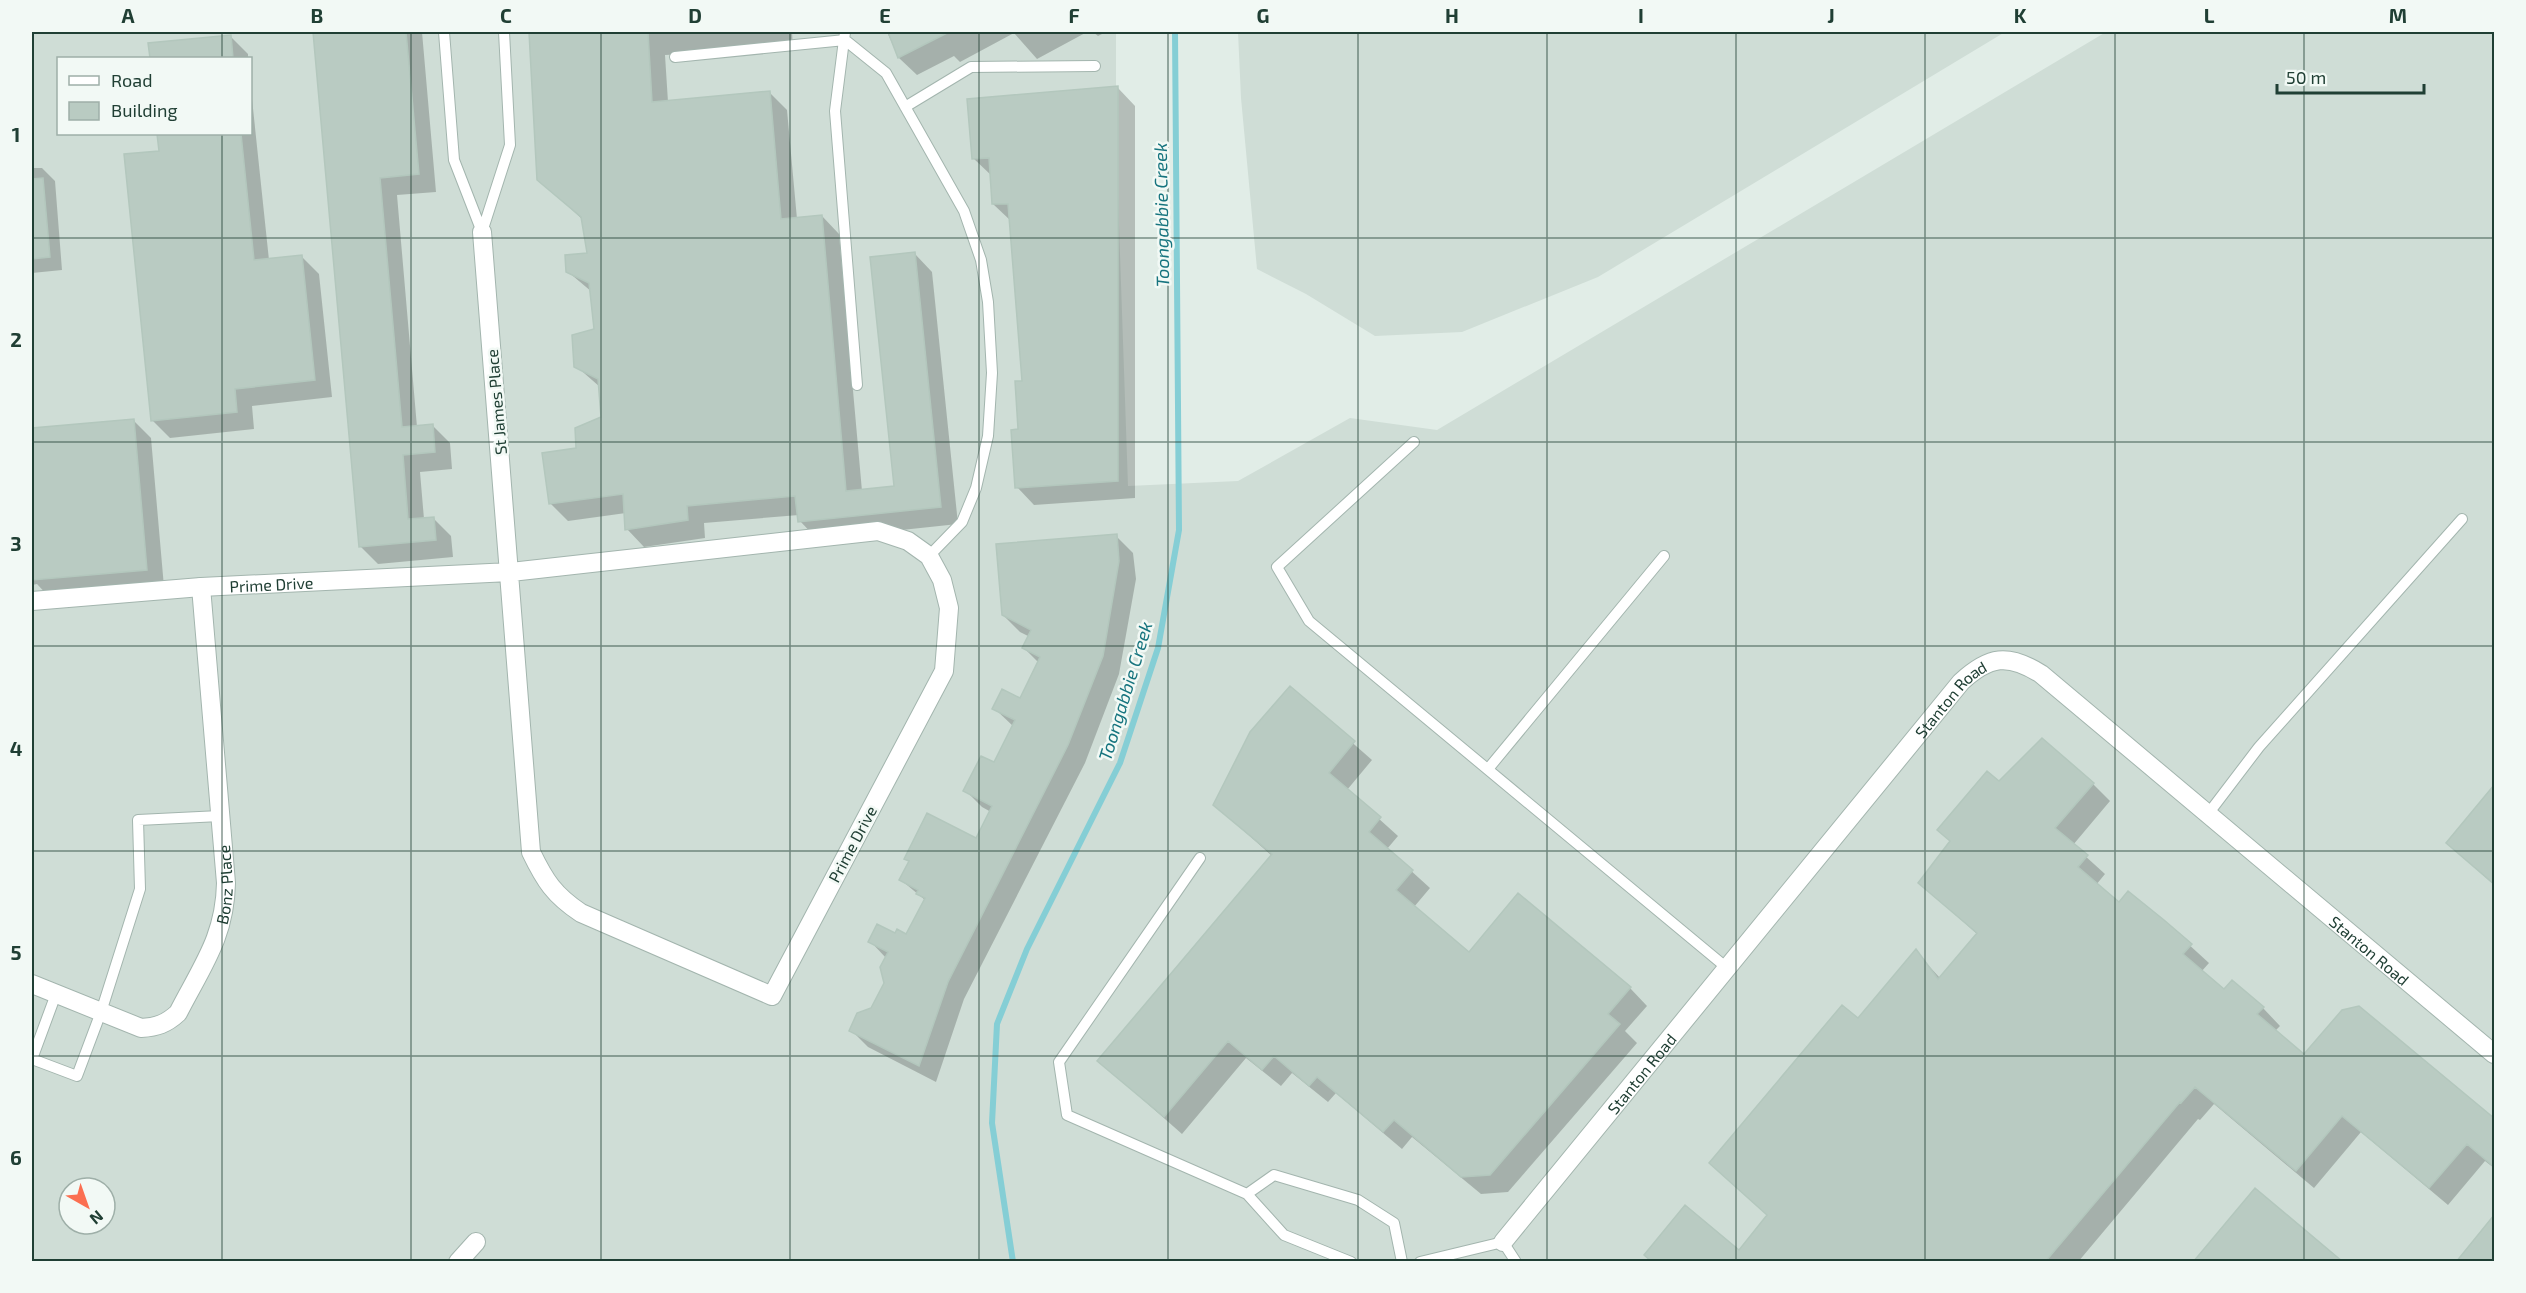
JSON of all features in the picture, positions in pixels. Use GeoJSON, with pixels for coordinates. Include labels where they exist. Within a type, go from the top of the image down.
{"type":"FeatureCollection","features":[{"type":"Feature","properties":{"kind":"street","name":"St James Place"},"geometry":{"type":"LineString","coordinates":[[482,232],[510,572]]}},
{"type":"Feature","properties":{"kind":"street","name":"Prime Drive"},"geometry":{"type":"LineString","coordinates":[[32,601],[201,587],[510,572],[878,531],[908,541],[928,556],[942,580],[949,608],[944,671],[772,996],[581,913],[560,899],[545,881],[531,852],[510,572]]}},
{"type":"Feature","properties":{"kind":"street","name":"Bonz Place"},"geometry":{"type":"LineString","coordinates":[[32,984],[141,1028],[168,1023],[178,1013],[220,933],[226,883],[201,587]]}},
{"type":"Feature","properties":{"kind":"street","name":"Stanton Road"},"geometry":{"type":"LineString","coordinates":[[1503,1242],[1961,682],[1978,666],[1993,660],[2010,660],[2026,664],[2041,674],[2494,1054]]}},
{"type":"Feature","properties":{"kind":"street"},"geometry":{"type":"LineString","coordinates":[[458,1262],[476,1242]]}},
{"type":"Feature","properties":{"kind":"lane"},"geometry":{"type":"LineString","coordinates":[[444,32],[454,160],[482,232]]}},
{"type":"Feature","properties":{"kind":"lane"},"geometry":{"type":"LineString","coordinates":[[482,232],[510,145],[504,32]]}},
{"type":"Feature","properties":{"kind":"lane"},"geometry":{"type":"LineString","coordinates":[[845,36],[835,111],[857,385]]}},
{"type":"Feature","properties":{"kind":"lane"},"geometry":{"type":"LineString","coordinates":[[675,57],[845,36],[885,73],[964,211],[981,260],[988,303],[992,373],[988,436],[976,488],[962,522],[928,556]]}},
{"type":"Feature","properties":{"kind":"lane"},"geometry":{"type":"LineString","coordinates":[[904,106],[971,68],[1095,66]]}},
{"type":"Feature","properties":{"kind":"lane"},"geometry":{"type":"LineString","coordinates":[[1414,442],[1277,567],[1309,621],[1727,968]]}},
{"type":"Feature","properties":{"kind":"lane"},"geometry":{"type":"LineString","coordinates":[[2208,814],[2259,747],[2462,519]]}},
{"type":"Feature","properties":{"kind":"lane"},"geometry":{"type":"LineString","coordinates":[[1488,769],[1664,556]]}},
{"type":"Feature","properties":{"kind":"lane"},"geometry":{"type":"LineString","coordinates":[[56,994],[32,1059],[77,1076],[101,1012],[140,889],[138,820],[220,816]]}},
{"type":"Feature","properties":{"kind":"lane"},"geometry":{"type":"LineString","coordinates":[[1200,858],[1059,1062],[1067,1114],[1247,1194],[1284,1235],[1351,1262]]}},
{"type":"Feature","properties":{"kind":"lane"},"geometry":{"type":"LineString","coordinates":[[1247,1194],[1274,1175],[1358,1200],[1394,1223],[1402,1262]]}},
{"type":"Feature","properties":{"kind":"lane"},"geometry":{"type":"LineString","coordinates":[[1420,1262],[1503,1242],[1516,1262]]}},
{"type":"Feature","properties":{"kind":"shaded area"},"geometry":{"type":"Polygon","coordinates":[[[32,32],[1116,32],[1116,138],[1128,486],[1238,481],[1350,418],[1437,430],[2106,32],[2494,32],[2494,1261],[32,1261],[32,32]]]}},
{"type":"Feature","properties":{"kind":"shaded area"},"geometry":{"type":"Polygon","coordinates":[[[1238,32],[2005,32],[1598,277],[1462,332],[1375,336],[1306,294],[1257,269],[1241,98],[1238,32]]]}},
{"type":"Feature","properties":{"kind":"building"},"geometry":{"type":"Polygon","coordinates":[[[313,32],[406,32],[419,174],[380,178],[402,427],[433,424],[435,452],[403,455],[408,519],[434,517],[436,540],[359,547],[313,32]]]}},
{"type":"Feature","properties":{"kind":"building"},"geometry":{"type":"Polygon","coordinates":[[[529,32],[648,32],[652,102],[770,91],[781,219],[822,215],[846,491],[894,486],[870,257],[915,252],[941,507],[798,522],[795,496],[687,506],[688,520],[625,530],[623,494],[549,504],[542,453],[576,448],[575,428],[601,417],[598,379],[574,367],[572,335],[594,329],[589,283],[566,272],[565,255],[587,253],[581,217],[537,180],[529,32]]]}},
{"type":"Feature","properties":{"kind":"building"},"geometry":{"type":"Polygon","coordinates":[[[888,32],[949,32],[898,58],[888,32]]]}},
{"type":"Feature","properties":{"kind":"building"},"geometry":{"type":"Polygon","coordinates":[[[231,35],[233,57],[150,57],[148,43],[231,35]]]}},
{"type":"Feature","properties":{"kind":"building"},"geometry":{"type":"Polygon","coordinates":[[[1118,86],[1118,481],[1015,488],[1011,430],[1018,429],[1015,381],[1022,381],[1008,204],[992,204],[989,158],[972,159],[967,99],[1118,86]]]}},
{"type":"Feature","properties":{"kind":"building"},"geometry":{"type":"Polygon","coordinates":[[[157,135],[241,135],[254,260],[302,255],[315,380],[235,389],[237,412],[151,421],[124,154],[159,151],[157,135]]]}},
{"type":"Feature","properties":{"kind":"building"},"geometry":{"type":"Polygon","coordinates":[[[43,178],[50,257],[32,259],[32,179],[43,178]]]}},
{"type":"Feature","properties":{"kind":"building"},"geometry":{"type":"Polygon","coordinates":[[[134,419],[147,570],[32,580],[32,428],[134,419]]]}},
{"type":"Feature","properties":{"kind":"building"},"geometry":{"type":"Polygon","coordinates":[[[1117,534],[1119,561],[1103,656],[1068,745],[948,982],[919,1066],[849,1031],[857,1013],[871,1008],[884,983],[880,967],[888,952],[868,942],[877,924],[895,933],[897,929],[906,934],[925,898],[916,894],[918,890],[899,880],[909,861],[904,859],[927,813],[976,838],[992,806],[963,791],[981,756],[994,762],[1015,720],[992,709],[1002,689],[1020,698],[1040,657],[1022,648],[1031,630],[1002,615],[996,544],[1117,534]]]}},
{"type":"Feature","properties":{"kind":"building"},"geometry":{"type":"Polygon","coordinates":[[[1290,686],[1355,741],[1329,773],[1381,817],[1369,832],[1413,870],[1396,890],[1469,952],[1518,893],[1631,987],[1608,1014],[1620,1024],[1490,1175],[1461,1177],[1394,1120],[1383,1132],[1317,1077],[1309,1086],[1274,1056],[1262,1070],[1228,1041],[1164,1117],[1097,1061],[1272,854],[1213,805],[1250,732],[1290,686]]]}},
{"type":"Feature","properties":{"kind":"building"},"geometry":{"type":"Polygon","coordinates":[[[2042,738],[2094,783],[2055,828],[2088,855],[2078,867],[2119,902],[2128,891],[2164,920],[2192,944],[2183,954],[2224,989],[2232,980],[2264,1007],[2257,1014],[2304,1054],[2342,1010],[2359,1006],[2494,1118],[2494,1167],[2467,1144],[2429,1188],[2342,1116],[2296,1171],[2195,1087],[2045,1262],[1652,1262],[1644,1255],[1685,1205],[1739,1250],[1767,1215],[1709,1163],[1842,1005],[1858,1018],[1916,949],[1938,979],[1977,933],[1918,883],[1950,841],[1937,830],[1987,771],[1999,781],[2042,738]]]}},
{"type":"Feature","properties":{"kind":"building"},"geometry":{"type":"Polygon","coordinates":[[[2494,785],[2494,884],[2446,843],[2494,785]]]}},
{"type":"Feature","properties":{"kind":"building"},"geometry":{"type":"Polygon","coordinates":[[[2255,1188],[2343,1262],[2193,1262],[2255,1188]]]}},
{"type":"Feature","properties":{"kind":"building"},"geometry":{"type":"Polygon","coordinates":[[[2494,1215],[2494,1262],[2456,1262],[2494,1215]]]}},
{"type":"Feature","properties":{"kind":"waterway","name":"Toongabbie Creek"},"geometry":{"type":"LineString","coordinates":[[1013,1262],[992,1123],[997,1024],[1027,949],[1120,763],[1158,648],[1179,530],[1175,32]]}}]}
